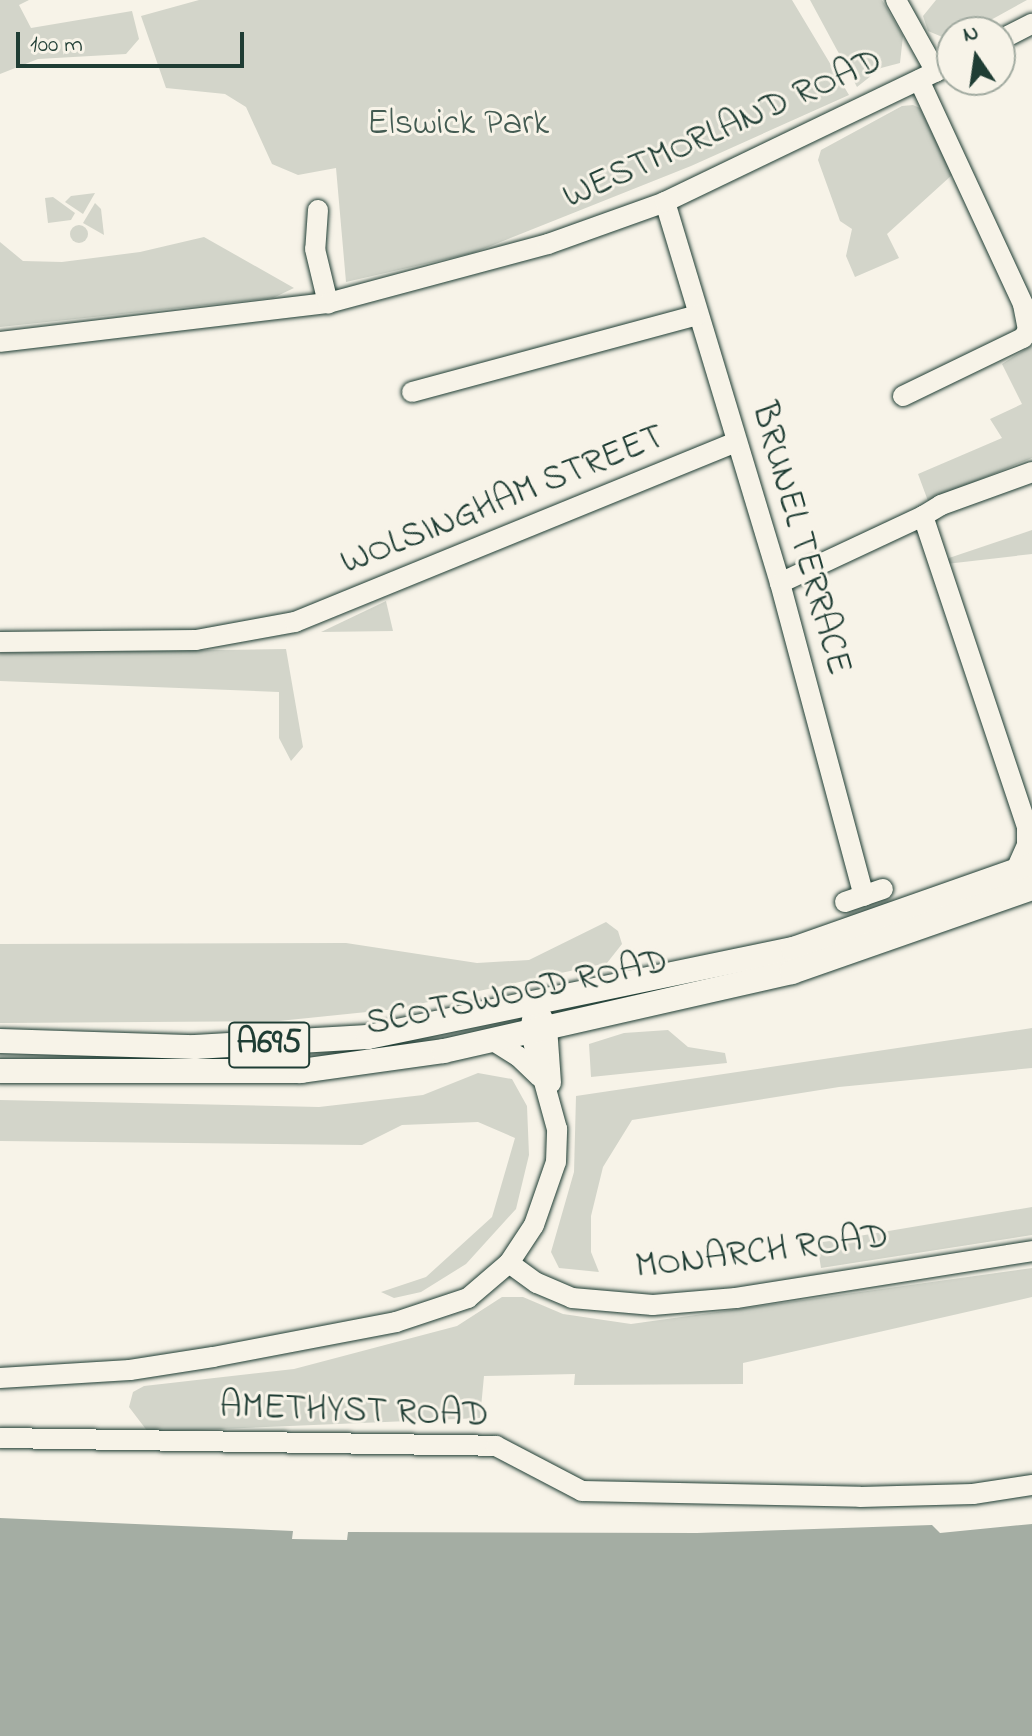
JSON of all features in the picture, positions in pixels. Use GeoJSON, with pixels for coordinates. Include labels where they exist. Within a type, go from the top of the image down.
{"type":"FeatureCollection","features":[{"type":"Feature","properties":{"kind":"main road","name":"SCOTSWOOD ROAD"},"geometry":{"type":"LineString","coordinates":[[0,1041],[195,1047],[300,1044],[437,1025],[793,949],[1026,875]]}},
{"type":"Feature","properties":{"kind":"main road","name":"SCOTSWOOD ROAD"},"geometry":{"type":"LineString","coordinates":[[0,1071],[301,1071],[492,1040],[819,964],[1026,875]]}},
{"type":"Feature","properties":{"kind":"street"},"geometry":{"type":"LineString","coordinates":[[904,3],[936,72]]}},
{"type":"Feature","properties":{"kind":"street","name":"WESTMORLAND ROAD"},"geometry":{"type":"LineString","coordinates":[[0,342],[328,303],[548,244],[665,202],[936,72]]}},
{"type":"Feature","properties":{"kind":"street"},"geometry":{"type":"LineString","coordinates":[[903,396],[1023,338],[1028,330],[1023,304],[945,96]]}},
{"type":"Feature","properties":{"kind":"street","name":"BRUNEL TERRACE"},"geometry":{"type":"LineString","coordinates":[[665,202],[780,583],[864,896]]}},
{"type":"Feature","properties":{"kind":"street"},"geometry":{"type":"LineString","coordinates":[[318,210],[315,249],[328,303]]}},
{"type":"Feature","properties":{"kind":"street"},"geometry":{"type":"LineString","coordinates":[[412,392],[698,315]]}},
{"type":"Feature","properties":{"kind":"street","name":"WOLSINGHAM STREET"},"geometry":{"type":"LineString","coordinates":[[0,642],[196,640],[295,622],[737,442]]}},
{"type":"Feature","properties":{"kind":"street"},"geometry":{"type":"LineString","coordinates":[[780,583],[941,505],[1032,472]]}},
{"type":"Feature","properties":{"kind":"street"},"geometry":{"type":"LineString","coordinates":[[923,516],[1030,830],[1026,875]]}},
{"type":"Feature","properties":{"kind":"street"},"geometry":{"type":"LineString","coordinates":[[0,1378],[130,1370],[396,1322],[468,1298],[509,1263],[546,1200],[556,1162],[535,1003]]}},
{"type":"Feature","properties":{"kind":"street"},"geometry":{"type":"LineString","coordinates":[[492,1040],[523,1059],[548,1091]]}},
{"type":"Feature","properties":{"kind":"street","name":"MONARCH ROAD"},"geometry":{"type":"LineString","coordinates":[[509,1263],[537,1283],[572,1298],[653,1305],[736,1298],[1032,1251]]}},
{"type":"Feature","properties":{"kind":"street","name":"AMETHYST ROAD"},"geometry":{"type":"LineString","coordinates":[[0,1438],[496,1446],[582,1491],[860,1497],[973,1494],[1032,1485]]}},
{"type":"Feature","properties":{"kind":"green space"},"geometry":{"type":"Polygon","coordinates":[[[0,0],[29,0],[19,5],[31,28],[132,11],[139,39],[126,54],[38,59],[0,74],[0,0]]]}},
{"type":"Feature","properties":{"kind":"green space","name":"Elswick Park"},"geometry":{"type":"Polygon","coordinates":[[[199,0],[792,0],[849,95],[691,166],[473,253],[346,282],[336,168],[298,175],[272,164],[246,107],[225,94],[166,88],[141,16],[199,0]]]}},
{"type":"Feature","properties":{"kind":"green space"},"geometry":{"type":"Polygon","coordinates":[[[810,0],[882,0],[903,36],[900,63],[881,68],[857,87],[810,0]]]}},
{"type":"Feature","properties":{"kind":"green space"},"geometry":{"type":"Polygon","coordinates":[[[936,0],[1027,0],[998,16],[936,16],[936,34],[928,31],[923,16],[936,0]]]}},
{"type":"Feature","properties":{"kind":"green space"},"geometry":{"type":"Polygon","coordinates":[[[902,106],[920,108],[952,175],[887,234],[899,258],[855,277],[846,256],[852,229],[840,221],[818,160],[821,150],[902,106]]]}},
{"type":"Feature","properties":{"kind":"green space"},"geometry":{"type":"Polygon","coordinates":[[[95,193],[83,214],[65,202],[71,196],[95,193]]]}},
{"type":"Feature","properties":{"kind":"green space"},"geometry":{"type":"Polygon","coordinates":[[[53,197],[75,213],[71,220],[48,223],[45,198],[53,197]]]}},
{"type":"Feature","properties":{"kind":"green space"},"geometry":{"type":"Polygon","coordinates":[[[95,203],[101,209],[104,235],[83,223],[95,203]]]}},
{"type":"Feature","properties":{"kind":"green space"},"geometry":{"type":"Polygon","coordinates":[[[79,225],[88,234],[79,243],[70,234],[79,225]]]}},
{"type":"Feature","properties":{"kind":"green space"},"geometry":{"type":"Polygon","coordinates":[[[204,237],[294,288],[273,298],[0,327],[0,242],[23,261],[62,262],[140,252],[204,237]]]}},
{"type":"Feature","properties":{"kind":"green space"},"geometry":{"type":"Polygon","coordinates":[[[1032,345],[1032,458],[928,501],[918,474],[1002,438],[990,419],[1022,404],[1002,364],[1032,345]]]}},
{"type":"Feature","properties":{"kind":"green space"},"geometry":{"type":"Polygon","coordinates":[[[1032,530],[1032,554],[946,564],[949,558],[1032,530]]]}},
{"type":"Feature","properties":{"kind":"green space"},"geometry":{"type":"Polygon","coordinates":[[[386,601],[393,631],[321,632],[386,601]]]}},
{"type":"Feature","properties":{"kind":"green space"},"geometry":{"type":"Polygon","coordinates":[[[286,649],[303,747],[291,761],[279,738],[279,692],[0,681],[0,653],[286,649]]]}},
{"type":"Feature","properties":{"kind":"green space"},"geometry":{"type":"Polygon","coordinates":[[[606,922],[618,931],[622,944],[607,963],[396,1009],[279,1021],[0,1023],[0,944],[346,943],[477,963],[529,960],[606,922]]]}},
{"type":"Feature","properties":{"kind":"green space"},"geometry":{"type":"Polygon","coordinates":[[[1032,1028],[1032,1068],[839,1087],[632,1120],[603,1167],[591,1216],[591,1252],[599,1272],[559,1268],[551,1252],[574,1172],[576,1096],[1032,1028]]]}},
{"type":"Feature","properties":{"kind":"green space"},"geometry":{"type":"Polygon","coordinates":[[[668,1030],[688,1047],[725,1053],[727,1063],[591,1077],[589,1044],[624,1033],[668,1030]]]}},
{"type":"Feature","properties":{"kind":"green space"},"geometry":{"type":"Polygon","coordinates":[[[478,1073],[512,1079],[527,1106],[529,1155],[516,1209],[466,1264],[421,1292],[394,1298],[381,1292],[426,1277],[492,1217],[515,1138],[478,1122],[402,1125],[362,1145],[0,1141],[0,1100],[319,1107],[423,1095],[478,1073]]]}},
{"type":"Feature","properties":{"kind":"green space"},"geometry":{"type":"Polygon","coordinates":[[[1032,1207],[1032,1235],[821,1268],[817,1243],[1032,1207]]]}},
{"type":"Feature","properties":{"kind":"green space"},"geometry":{"type":"Polygon","coordinates":[[[1032,1268],[1032,1297],[743,1363],[743,1384],[574,1385],[575,1374],[484,1376],[480,1418],[148,1432],[129,1407],[133,1392],[144,1386],[294,1369],[457,1326],[502,1297],[523,1297],[563,1314],[631,1324],[1032,1268]]]}},
{"type":"Feature","properties":{"kind":"shaded area"},"geometry":{"type":"Polygon","coordinates":[[[0,1518],[293,1531],[292,1539],[347,1540],[348,1532],[697,1533],[932,1525],[940,1533],[1032,1524],[1032,1736],[0,1736],[0,1518]]]}}]}
